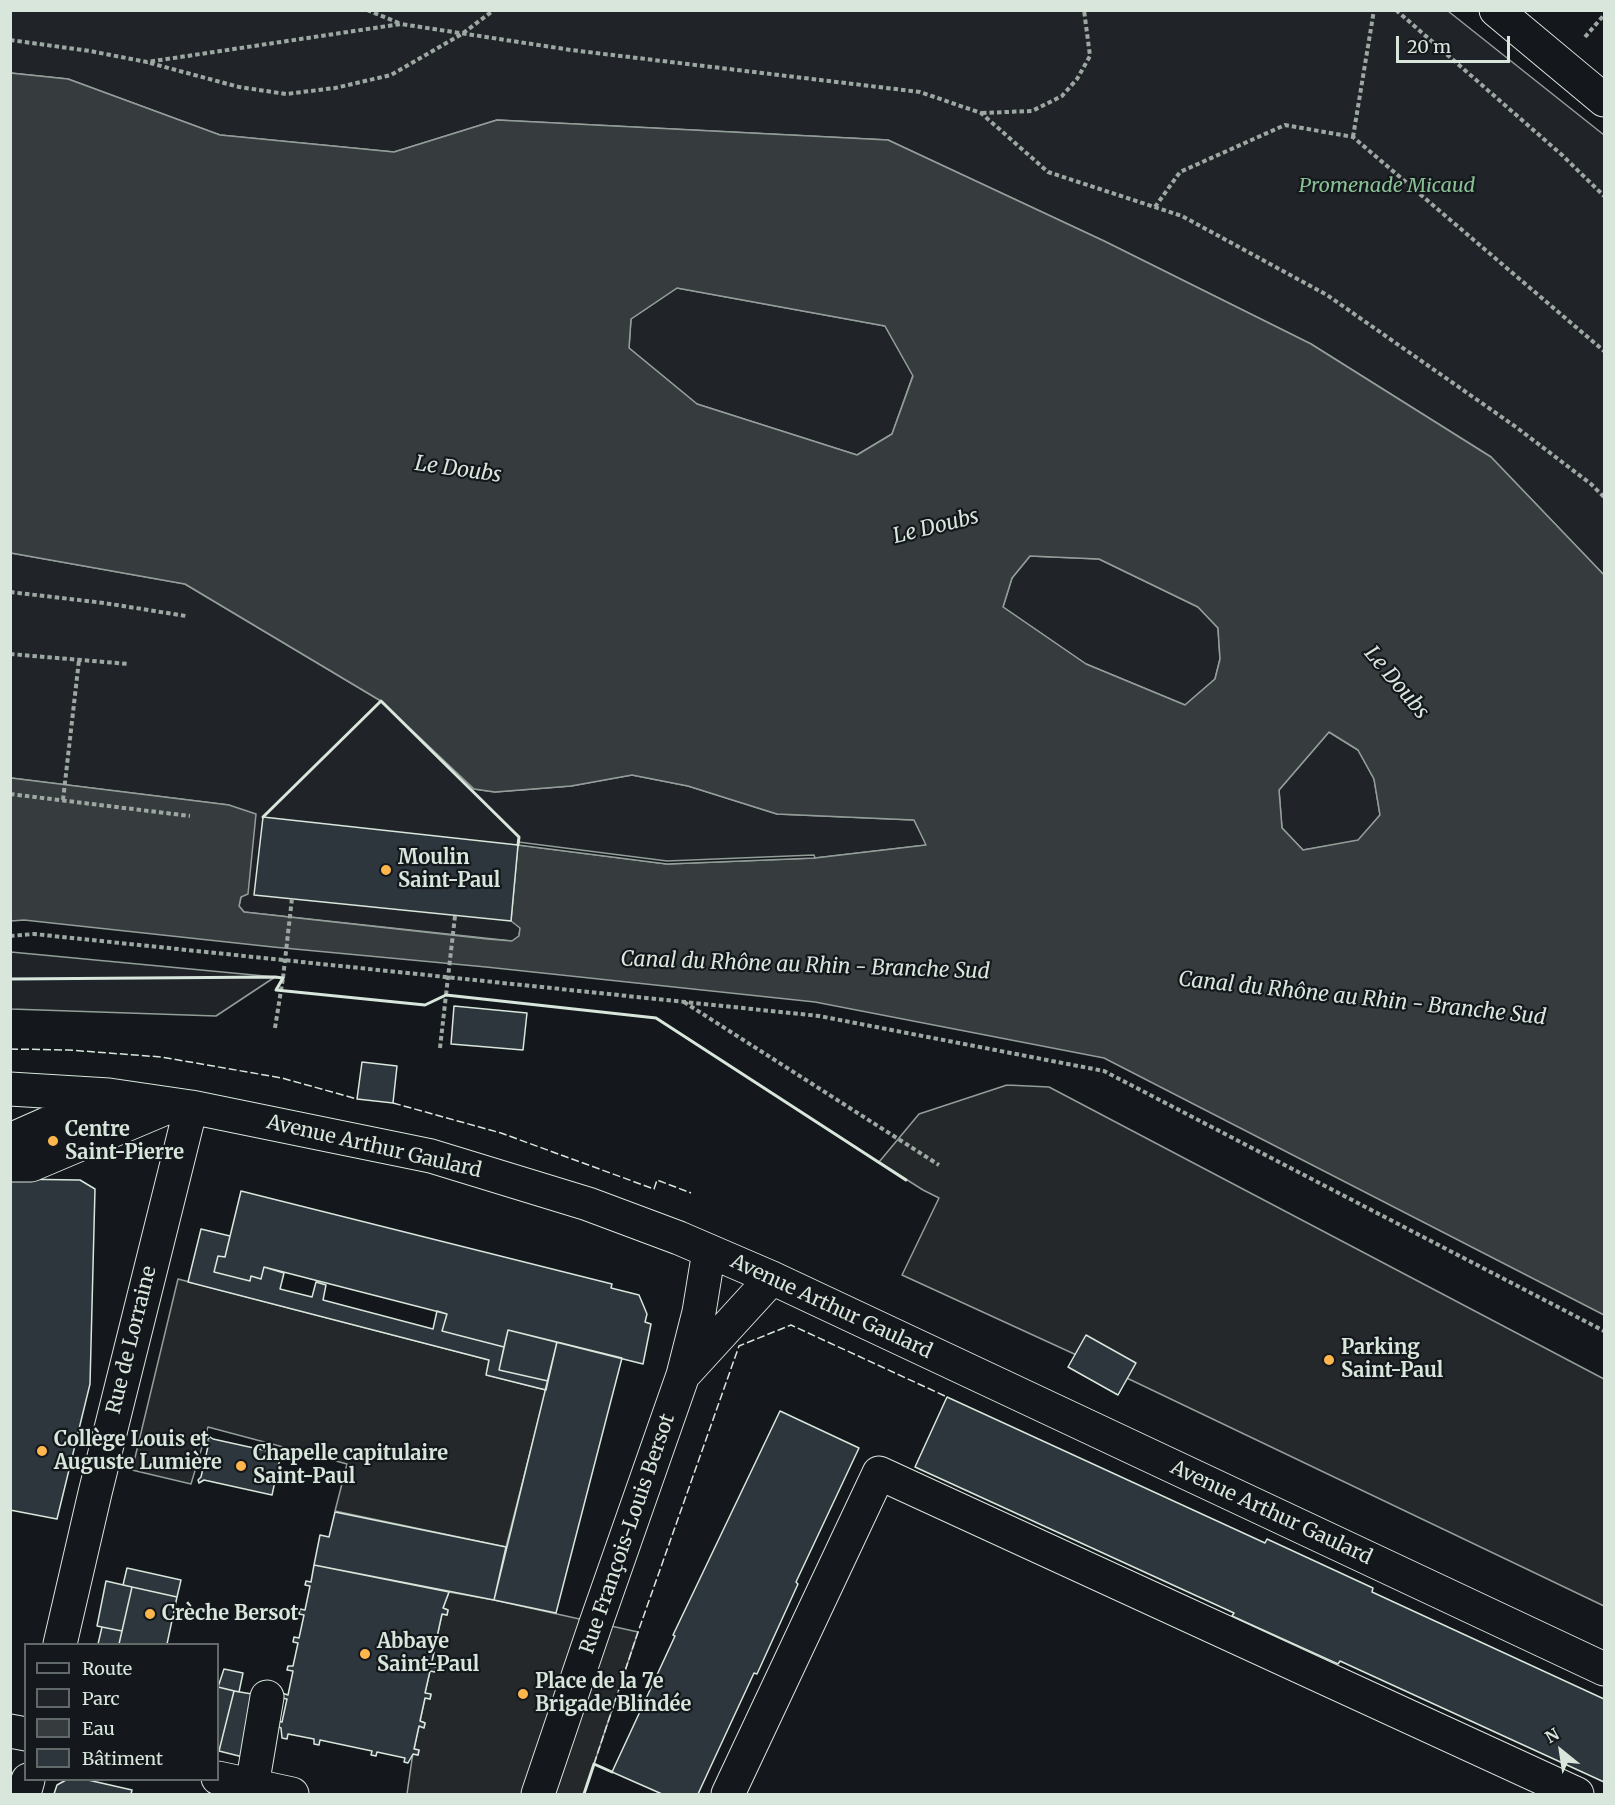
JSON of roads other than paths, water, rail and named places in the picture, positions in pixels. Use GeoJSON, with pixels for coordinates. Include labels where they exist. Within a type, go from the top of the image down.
{"type":"FeatureCollection","features":[{"type":"Feature","properties":{"kind":"street"},"geometry":{"type":"LineString","coordinates":[[1496,10],[1605,100]]}},
{"type":"Feature","properties":{"kind":"street","name":"Avenue Arthur Gaulard"},"geometry":{"type":"LineString","coordinates":[[18,1093],[109,1095],[183,1106],[431,1156],[588,1204],[679,1238],[772,1278],[1605,1669]]}},
{"type":"Feature","properties":{"kind":"street"},"geometry":{"type":"LineString","coordinates":[[17,1160],[109,1095]]}},
{"type":"Feature","properties":{"kind":"street"},"geometry":{"type":"LineString","coordinates":[[17,1160],[183,1106]]}},
{"type":"Feature","properties":{"kind":"street","name":"Rue de Lorraine"},"geometry":{"type":"LineString","coordinates":[[60,1643],[183,1106]]}},
{"type":"Feature","properties":{"kind":"street"},"geometry":{"type":"LineString","coordinates":[[17,1160],[67,1167]]}},
{"type":"Feature","properties":{"kind":"street","name":"Rue François-Louis Bersot"},"geometry":{"type":"LineString","coordinates":[[538,1794],[683,1376],[699,1312],[709,1251]]}},
{"type":"Feature","properties":{"kind":"street","name":"Rue François-Louis Bersot"},"geometry":{"type":"LineString","coordinates":[[683,1376],[772,1278]]}},
{"type":"Feature","properties":{"kind":"street"},"geometry":{"type":"LineString","coordinates":[[728,1794],[879,1473],[1577,1794]]}},
{"type":"Feature","properties":{"kind":"street"},"geometry":{"type":"LineString","coordinates":[[252,1786],[267,1698]]}},
{"type":"Feature","properties":{"kind":"street"},"geometry":{"type":"LineString","coordinates":[[219,1778],[292,1794]]}},
{"type":"Feature","properties":{"kind":"water"},"geometry":{"type":"Polygon","coordinates":[[[10,73],[68,79],[220,135],[394,152],[497,120],[888,140],[1104,241],[1311,344],[1491,457],[1604,575],[1604,1315],[1104,1058],[815,1002],[24,920],[11,921],[11,778],[229,805],[256,814],[248,894],[241,897],[239,906],[244,912],[512,941],[519,936],[520,928],[511,921],[518,845],[667,864],[815,858],[926,845],[914,820],[777,814],[688,786],[632,775],[571,786],[495,792],[474,789],[381,701],[185,584],[11,553],[10,73]],[[677,288],[631,319],[629,348],[697,404],[857,455],[892,434],[913,376],[885,326],[677,288]],[[1030,556],[1012,578],[1003,607],[1086,664],[1185,705],[1215,679],[1220,659],[1218,628],[1198,607],[1099,559],[1030,556]],[[1329,732],[1279,790],[1282,828],[1303,850],[1358,840],[1380,815],[1374,779],[1358,750],[1329,732]]]}},
{"type":"Feature","properties":{"kind":"place","name":"Moulin Saint-Paul"},"geometry":{"type":"Point","coordinates":[386,870]}},
{"type":"Feature","properties":{"kind":"place","name":"Centre Saint-Pierre"},"geometry":{"type":"Point","coordinates":[53,1141]}},
{"type":"Feature","properties":{"kind":"place","name":"Parking Saint-Paul"},"geometry":{"type":"Point","coordinates":[1329,1360]}},
{"type":"Feature","properties":{"kind":"place","name":"Collège Louis et Auguste Lumière"},"geometry":{"type":"Point","coordinates":[42,1451]}},
{"type":"Feature","properties":{"kind":"place","name":"Chapelle capitulaire Saint-Paul"},"geometry":{"type":"Point","coordinates":[241,1466]}},
{"type":"Feature","properties":{"kind":"place","name":"Crèche Bersot"},"geometry":{"type":"Point","coordinates":[150,1614]}},
{"type":"Feature","properties":{"kind":"place","name":"Abbaye Saint-Paul"},"geometry":{"type":"Point","coordinates":[365,1654]}},
{"type":"Feature","properties":{"kind":"place","name":"Place de la 7e Brigade Blindée"},"geometry":{"type":"Point","coordinates":[523,1694]}},
{"type":"Feature","properties":{"kind":"park label","name":"Promenade Micaud"},"geometry":{"type":"Point","coordinates":[1387,186]}},
{"type":"Feature","properties":{"kind":"water label","name":"Le Doubs"},"geometry":{"type":"Point","coordinates":[458,470]}},
{"type":"Feature","properties":{"kind":"water label","name":"Le Doubs"},"geometry":{"type":"Point","coordinates":[936,527]}},
{"type":"Feature","properties":{"kind":"water label","name":"Le Doubs"},"geometry":{"type":"Point","coordinates":[1396,683]}},
{"type":"Feature","properties":{"kind":"water label","name":"Canal du Rhône au Rhin - Branche Sud"},"geometry":{"type":"Point","coordinates":[805,966]}},
{"type":"Feature","properties":{"kind":"water label","name":"Canal du Rhône au Rhin - Branche Sud"},"geometry":{"type":"Point","coordinates":[1362,999]}}]}
